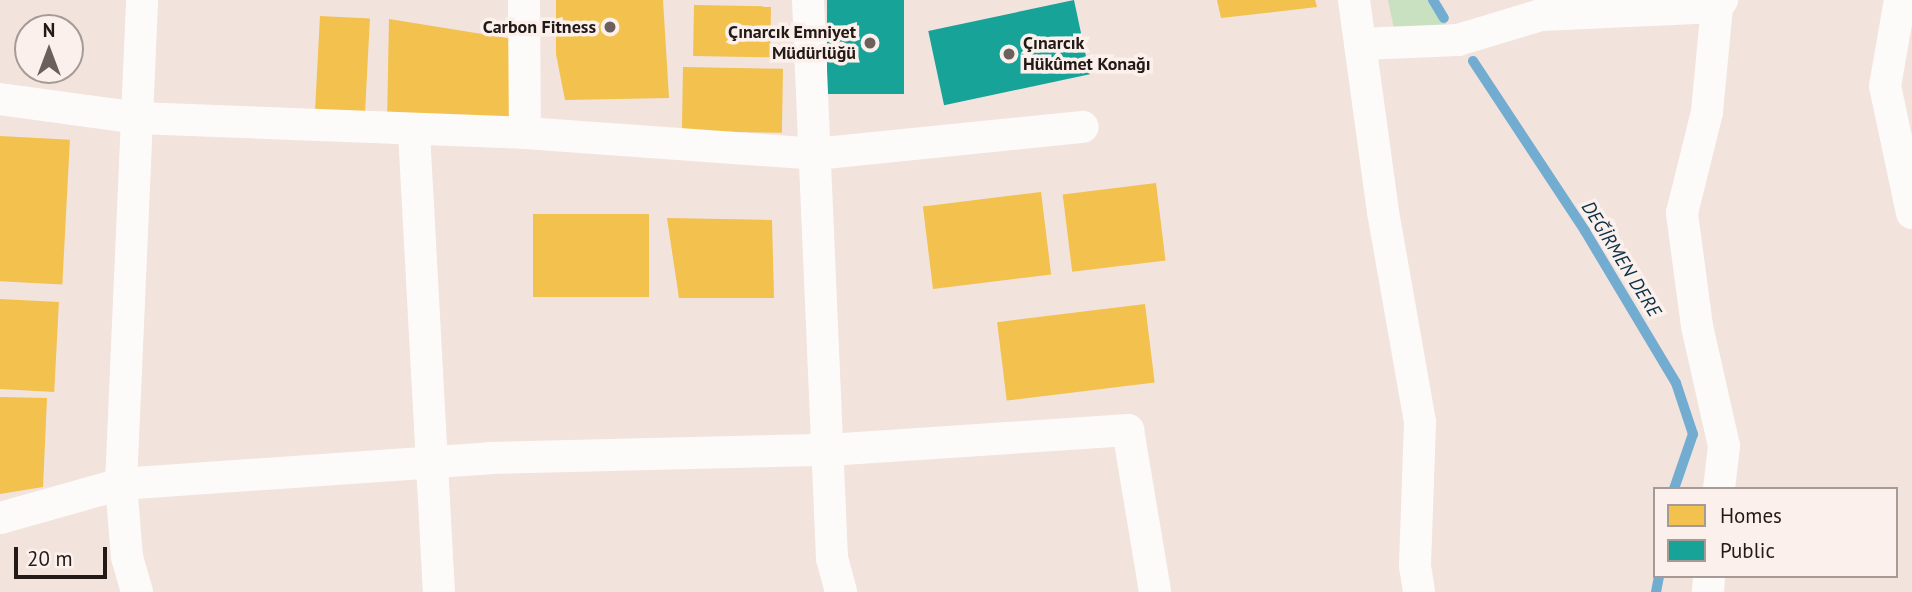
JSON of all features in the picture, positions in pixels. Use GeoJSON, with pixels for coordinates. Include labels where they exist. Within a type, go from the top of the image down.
{"type":"FeatureCollection","features":[{"type":"Feature","properties":{"kind":"street"},"geometry":{"type":"LineString","coordinates":[[137,592],[127,557],[121,484],[142,0]]}},
{"type":"Feature","properties":{"kind":"street"},"geometry":{"type":"LineString","coordinates":[[524,0],[525,133]]}},
{"type":"Feature","properties":{"kind":"street"},"geometry":{"type":"LineString","coordinates":[[808,0],[832,558],[841,592]]}},
{"type":"Feature","properties":{"kind":"street"},"geometry":{"type":"LineString","coordinates":[[1354,0],[1383,212],[1420,422],[1415,566],[1419,592]]}},
{"type":"Feature","properties":{"kind":"street"},"geometry":{"type":"LineString","coordinates":[[1900,0],[1885,86],[1912,213]]}},
{"type":"Feature","properties":{"kind":"street"},"geometry":{"type":"LineString","coordinates":[[1360,44],[1458,40],[1541,15],[1719,4],[1707,112],[1682,213],[1697,326],[1724,446],[1719,487]]}},
{"type":"Feature","properties":{"kind":"street"},"geometry":{"type":"LineString","coordinates":[[0,99],[138,117],[414,132],[525,133],[815,154],[1083,127]]}},
{"type":"Feature","properties":{"kind":"street"},"geometry":{"type":"LineString","coordinates":[[414,132],[429,462],[439,592]]}},
{"type":"Feature","properties":{"kind":"street"},"geometry":{"type":"LineString","coordinates":[[0,518],[121,484],[429,462],[828,450],[1128,430],[1155,592]]}},
{"type":"Feature","properties":{"kind":"green space"},"geometry":{"type":"Polygon","coordinates":[[[1388,0],[1434,0],[1447,26],[1394,29],[1388,0]]]}},
{"type":"Feature","properties":{"kind":"building: Homes","name":"Carbon Fitness"},"geometry":{"type":"Polygon","coordinates":[[[556,0],[663,0],[669,98],[565,100],[556,54],[556,0]]]}},
{"type":"Feature","properties":{"kind":"building: Homes"},"geometry":{"type":"Polygon","coordinates":[[[1217,0],[1315,0],[1317,7],[1221,18],[1217,0]]]}},
{"type":"Feature","properties":{"kind":"building: Homes"},"geometry":{"type":"Polygon","coordinates":[[[694,5],[771,6],[770,57],[693,56],[694,5]]]}},
{"type":"Feature","properties":{"kind":"building: Homes"},"geometry":{"type":"Polygon","coordinates":[[[320,16],[370,19],[365,115],[315,113],[320,16]]]}},
{"type":"Feature","properties":{"kind":"building: Homes"},"geometry":{"type":"Polygon","coordinates":[[[389,19],[519,40],[518,119],[387,123],[389,19]]]}},
{"type":"Feature","properties":{"kind":"building: Homes"},"geometry":{"type":"Polygon","coordinates":[[[683,67],[783,69],[782,133],[682,131],[683,67]]]}},
{"type":"Feature","properties":{"kind":"building: Homes"},"geometry":{"type":"Polygon","coordinates":[[[0,136],[70,140],[62,284],[0,281],[0,136]]]}},
{"type":"Feature","properties":{"kind":"building: Homes"},"geometry":{"type":"Polygon","coordinates":[[[1156,183],[1166,260],[1072,272],[1063,194],[1156,183]]]}},
{"type":"Feature","properties":{"kind":"building: Homes"},"geometry":{"type":"Polygon","coordinates":[[[1041,192],[1051,274],[933,289],[923,207],[1041,192]]]}},
{"type":"Feature","properties":{"kind":"building: Homes"},"geometry":{"type":"Polygon","coordinates":[[[533,214],[649,214],[649,297],[533,297],[533,214]]]}},
{"type":"Feature","properties":{"kind":"building: Homes"},"geometry":{"type":"Polygon","coordinates":[[[667,218],[772,220],[774,298],[679,298],[667,218]]]}},
{"type":"Feature","properties":{"kind":"building: Homes"},"geometry":{"type":"Polygon","coordinates":[[[0,299],[59,302],[54,392],[0,389],[0,299]]]}},
{"type":"Feature","properties":{"kind":"building: Homes"},"geometry":{"type":"Polygon","coordinates":[[[1145,304],[1155,382],[1007,401],[997,322],[1145,304]]]}},
{"type":"Feature","properties":{"kind":"building: Homes"},"geometry":{"type":"Polygon","coordinates":[[[0,397],[47,398],[43,487],[0,494],[0,397]]]}},
{"type":"Feature","properties":{"kind":"building: Public","name":"Çınarcık Emniyet Müdürlüğü"},"geometry":{"type":"Polygon","coordinates":[[[827,0],[904,0],[904,94],[827,94],[827,0]]]}},
{"type":"Feature","properties":{"kind":"building: Public","name":"Çınarcık Hükûmet Konağı"},"geometry":{"type":"Polygon","coordinates":[[[1074,0],[1090,74],[944,105],[928,31],[1074,0]]]}},
{"type":"Feature","properties":{"kind":"waterway","name":"DEĞİRMEN DERE"},"geometry":{"type":"LineString","coordinates":[[1433,0],[1444,18]]}},
{"type":"Feature","properties":{"kind":"waterway","name":"DEĞİRMEN DERE"},"geometry":{"type":"LineString","coordinates":[[1473,61],[1585,231],[1676,383],[1693,434],[1675,487]]}},
{"type":"Feature","properties":{"kind":"waterway","name":"DEĞİRMEN DERE"},"geometry":{"type":"LineString","coordinates":[[1656,592],[1659,578]]}},
{"type":"Feature","properties":{"kind":"place","name":"Carbon Fitness"},"geometry":{"type":"Point","coordinates":[610,27]}},
{"type":"Feature","properties":{"kind":"place","name":"Çınarcık Emniyet Müdürlüğü"},"geometry":{"type":"Point","coordinates":[870,43]}},
{"type":"Feature","properties":{"kind":"place","name":"Çınarcık Hükûmet Konağı"},"geometry":{"type":"Point","coordinates":[1009,54]}}]}
